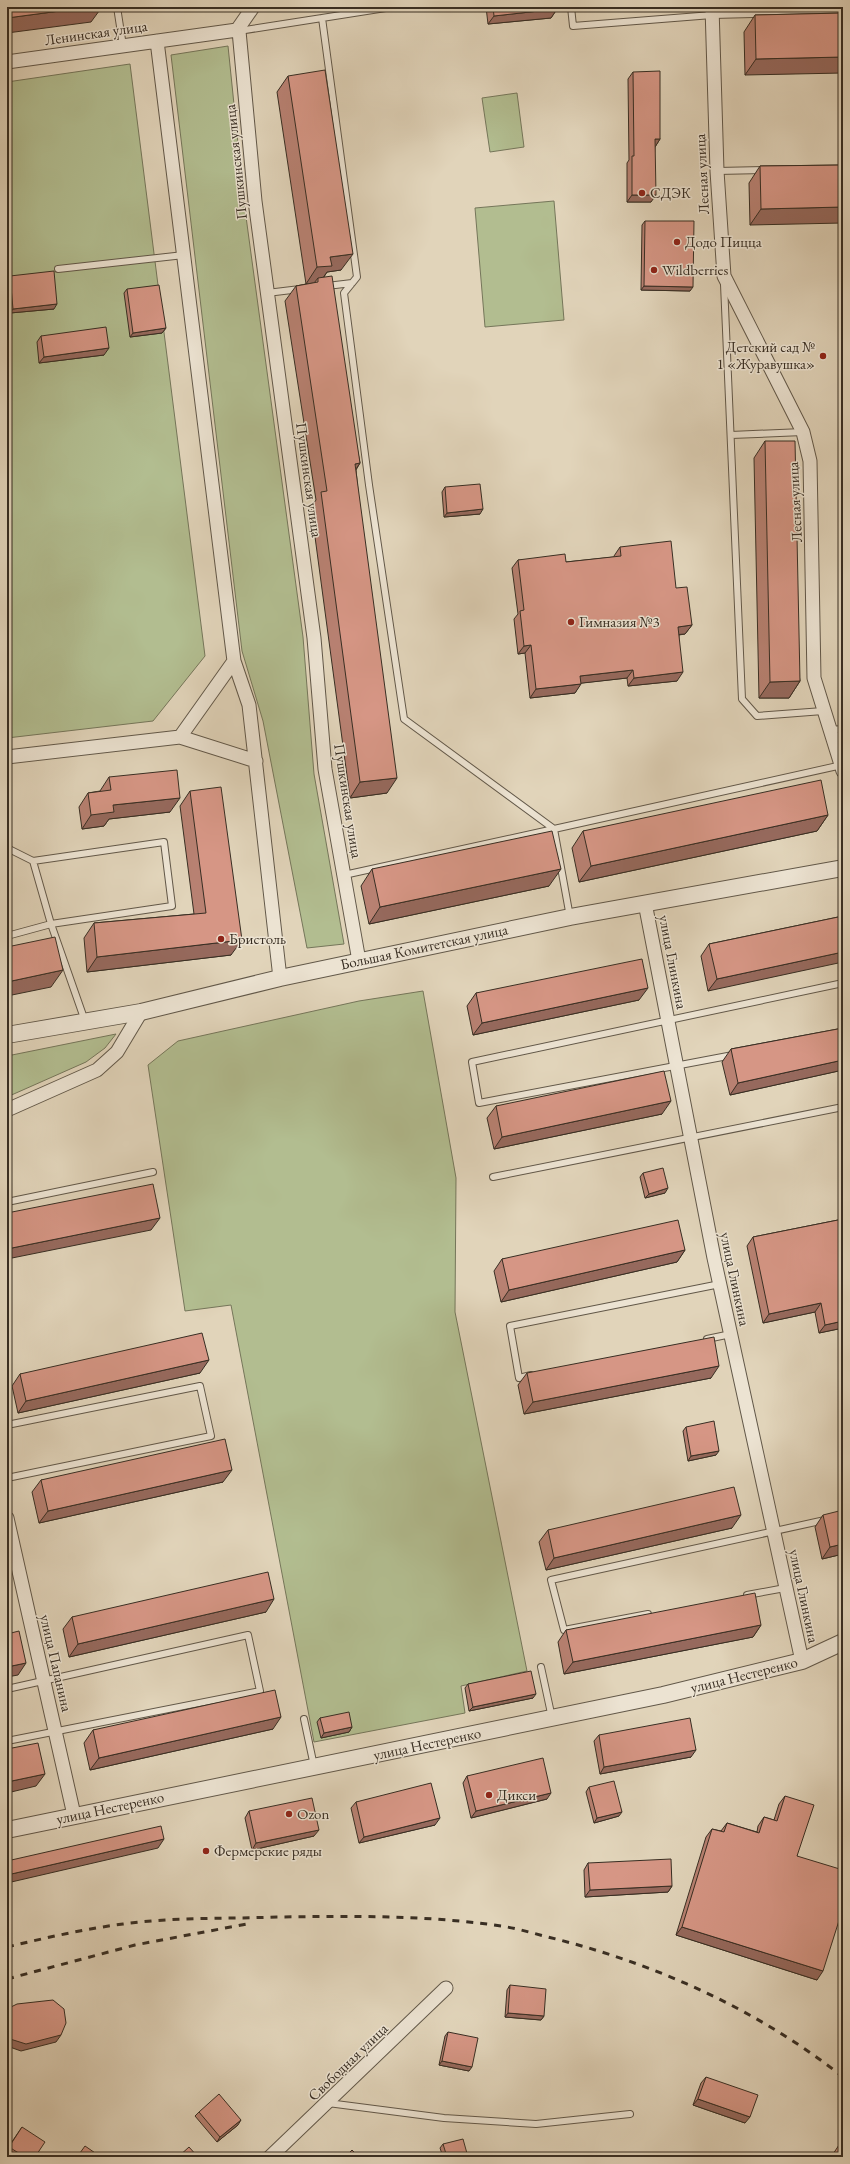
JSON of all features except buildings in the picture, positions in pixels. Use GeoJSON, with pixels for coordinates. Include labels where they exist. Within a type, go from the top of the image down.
{"type":"FeatureCollection","features":[{"type":"Feature","properties":{"kind":"street"},"geometry":{"type":"LineString","coordinates":[[238,30],[253,7]]}},
{"type":"Feature","properties":{"kind":"street","name":"Лесная улица"},"geometry":{"type":"LineString","coordinates":[[712,11],[717,171],[724,276],[803,432],[810,461],[814,678],[823,711],[842,768]]}},
{"type":"Feature","properties":{"kind":"street","name":"Ленинская улица"},"geometry":{"type":"LineString","coordinates":[[7,62],[238,30]]}},
{"type":"Feature","properties":{"kind":"street","name":"Пушкинская улица"},"geometry":{"type":"LineString","coordinates":[[238,30],[255,201],[314,638],[325,769],[359,961]]}},
{"type":"Feature","properties":{"kind":"street"},"geometry":{"type":"LineString","coordinates":[[157,41],[234,661],[249,705],[280,978]]}},
{"type":"Feature","properties":{"kind":"street"},"geometry":{"type":"LineString","coordinates":[[180,737],[234,661]]}},
{"type":"Feature","properties":{"kind":"street"},"geometry":{"type":"LineString","coordinates":[[7,757],[180,737],[256,761]]}},
{"type":"Feature","properties":{"kind":"street","name":"Большая Комитетская улица"},"geometry":{"type":"LineString","coordinates":[[7,1034],[141,1012],[280,978],[645,902],[843,868]]}},
{"type":"Feature","properties":{"kind":"street","name":"улица Глинкина"},"geometry":{"type":"LineString","coordinates":[[645,902],[690,1139],[785,1588],[802,1661]]}},
{"type":"Feature","properties":{"kind":"street"},"geometry":{"type":"LineString","coordinates":[[7,1110],[97,1070],[117,1052],[141,1012]]}},
{"type":"Feature","properties":{"kind":"street","name":"улица Папанина"},"geometry":{"type":"LineString","coordinates":[[7,1518],[74,1815]]}},
{"type":"Feature","properties":{"kind":"street","name":"улица Нестеренко"},"geometry":{"type":"LineString","coordinates":[[7,1830],[663,1695],[802,1661],[843,1642]]}},
{"type":"Feature","properties":{"kind":"street","name":"Свободная улица"},"geometry":{"type":"LineString","coordinates":[[270,2157],[328,2103],[446,1988]]}},
{"type":"Feature","properties":{"kind":"lane"},"geometry":{"type":"LineString","coordinates":[[117,7],[123,46]]}},
{"type":"Feature","properties":{"kind":"lane"},"geometry":{"type":"LineString","coordinates":[[238,30],[392,7]]}},
{"type":"Feature","properties":{"kind":"lane"},"geometry":{"type":"LineString","coordinates":[[571,7],[573,26],[712,11],[843,12]]}},
{"type":"Feature","properties":{"kind":"lane"},"geometry":{"type":"LineString","coordinates":[[322,18],[357,276],[344,293],[369,485],[404,718],[554,829],[570,917]]}},
{"type":"Feature","properties":{"kind":"lane"},"geometry":{"type":"LineString","coordinates":[[717,171],[772,170]]}},
{"type":"Feature","properties":{"kind":"lane"},"geometry":{"type":"LineString","coordinates":[[58,269],[184,255]]}},
{"type":"Feature","properties":{"kind":"lane"},"geometry":{"type":"LineString","coordinates":[[724,276],[742,699],[757,716],[823,711]]}},
{"type":"Feature","properties":{"kind":"lane"},"geometry":{"type":"LineString","coordinates":[[321,286],[352,283]]}},
{"type":"Feature","properties":{"kind":"lane"},"geometry":{"type":"LineString","coordinates":[[267,293],[306,288]]}},
{"type":"Feature","properties":{"kind":"lane"},"geometry":{"type":"LineString","coordinates":[[731,435],[803,432]]}},
{"type":"Feature","properties":{"kind":"lane"},"geometry":{"type":"LineString","coordinates":[[830,730],[843,729]]}},
{"type":"Feature","properties":{"kind":"lane"},"geometry":{"type":"LineString","coordinates":[[344,875],[842,768]]}},
{"type":"Feature","properties":{"kind":"lane"},"geometry":{"type":"LineString","coordinates":[[7,848],[33,861],[164,842],[172,906],[51,924],[7,936]]}},
{"type":"Feature","properties":{"kind":"lane"},"geometry":{"type":"LineString","coordinates":[[33,861],[51,924],[85,1021]]}},
{"type":"Feature","properties":{"kind":"lane"},"geometry":{"type":"LineString","coordinates":[[737,1054],[479,1102],[472,1062],[843,982]]}},
{"type":"Feature","properties":{"kind":"lane"},"geometry":{"type":"LineString","coordinates":[[493,1177],[690,1139],[843,1107]]}},
{"type":"Feature","properties":{"kind":"lane"},"geometry":{"type":"LineString","coordinates":[[7,1202],[153,1172]]}},
{"type":"Feature","properties":{"kind":"lane"},"geometry":{"type":"LineString","coordinates":[[535,1374],[519,1378],[510,1326],[720,1284]]}},
{"type":"Feature","properties":{"kind":"lane"},"geometry":{"type":"LineString","coordinates":[[699,1341],[731,1334]]}},
{"type":"Feature","properties":{"kind":"lane"},"geometry":{"type":"LineString","coordinates":[[7,1426],[200,1386],[211,1436],[7,1478]]}},
{"type":"Feature","properties":{"kind":"lane"},"geometry":{"type":"LineString","coordinates":[[656,1612],[564,1630],[550,1580],[835,1518]]}},
{"type":"Feature","properties":{"kind":"lane"},"geometry":{"type":"LineString","coordinates":[[740,1597],[785,1588]]}},
{"type":"Feature","properties":{"kind":"lane"},"geometry":{"type":"LineString","coordinates":[[7,1689],[248,1635],[260,1691],[7,1741]]}},
{"type":"Feature","properties":{"kind":"lane"},"geometry":{"type":"LineString","coordinates":[[541,1667],[552,1718]]}},
{"type":"Feature","properties":{"kind":"lane"},"geometry":{"type":"LineString","coordinates":[[304,1719],[314,1767]]}},
{"type":"Feature","properties":{"kind":"lane"},"geometry":{"type":"LineString","coordinates":[[328,2103],[444,2118],[536,2124],[630,2114]]}},
{"type":"Feature","properties":{"kind":"green space"},"geometry":{"type":"Polygon","coordinates":[[[228,46],[244,202],[303,637],[314,774],[344,944],[307,948],[263,721],[242,651],[171,55],[228,46]]]}},
{"type":"Feature","properties":{"kind":"green space"},"geometry":{"type":"Polygon","coordinates":[[[130,64],[205,656],[153,721],[7,738],[7,82],[130,64]]]}},
{"type":"Feature","properties":{"kind":"green space"},"geometry":{"type":"Polygon","coordinates":[[[517,93],[524,147],[490,152],[482,98],[517,93]]]}},
{"type":"Feature","properties":{"kind":"green space"},"geometry":{"type":"Polygon","coordinates":[[[554,201],[564,320],[485,327],[475,208],[554,201]]]}},
{"type":"Feature","properties":{"kind":"green space"},"geometry":{"type":"Polygon","coordinates":[[[423,991],[456,1178],[455,1312],[527,1671],[461,1686],[465,1713],[314,1742],[231,1305],[185,1311],[148,1065],[178,1041],[359,1001],[423,991]]]}},
{"type":"Feature","properties":{"kind":"green space"},"geometry":{"type":"Polygon","coordinates":[[[116,1034],[105,1048],[86,1062],[7,1097],[7,1056],[116,1034]]]}},
{"type":"Feature","properties":{"kind":"railway"},"geometry":{"type":"LineString","coordinates":[[7,1947],[108,1926],[181,1919],[389,1917],[473,1922],[501,1926],[588,1948],[627,1960],[703,1991],[776,2030],[843,2077]]}},
{"type":"Feature","properties":{"kind":"railway"},"geometry":{"type":"LineString","coordinates":[[7,1979],[135,1945],[252,1923]]}},
{"type":"Feature","properties":{"kind":"place","name":"СДЭК"},"geometry":{"type":"Point","coordinates":[642,193]}},
{"type":"Feature","properties":{"kind":"place","name":"Додо Пицца"},"geometry":{"type":"Point","coordinates":[677,242]}},
{"type":"Feature","properties":{"kind":"place","name":"Wildberries"},"geometry":{"type":"Point","coordinates":[654,270]}},
{"type":"Feature","properties":{"kind":"place","name":"Детский сад № 1 «Журавушка»"},"geometry":{"type":"Point","coordinates":[823,356]}},
{"type":"Feature","properties":{"kind":"place","name":"Гимназия №3"},"geometry":{"type":"Point","coordinates":[571,622]}},
{"type":"Feature","properties":{"kind":"place","name":"Бристоль"},"geometry":{"type":"Point","coordinates":[221,939]}},
{"type":"Feature","properties":{"kind":"place","name":"Дикси"},"geometry":{"type":"Point","coordinates":[489,1795]}},
{"type":"Feature","properties":{"kind":"place","name":"Ozon"},"geometry":{"type":"Point","coordinates":[289,1814]}},
{"type":"Feature","properties":{"kind":"place","name":"Фермерские ряды"},"geometry":{"type":"Point","coordinates":[206,1851]}}]}
